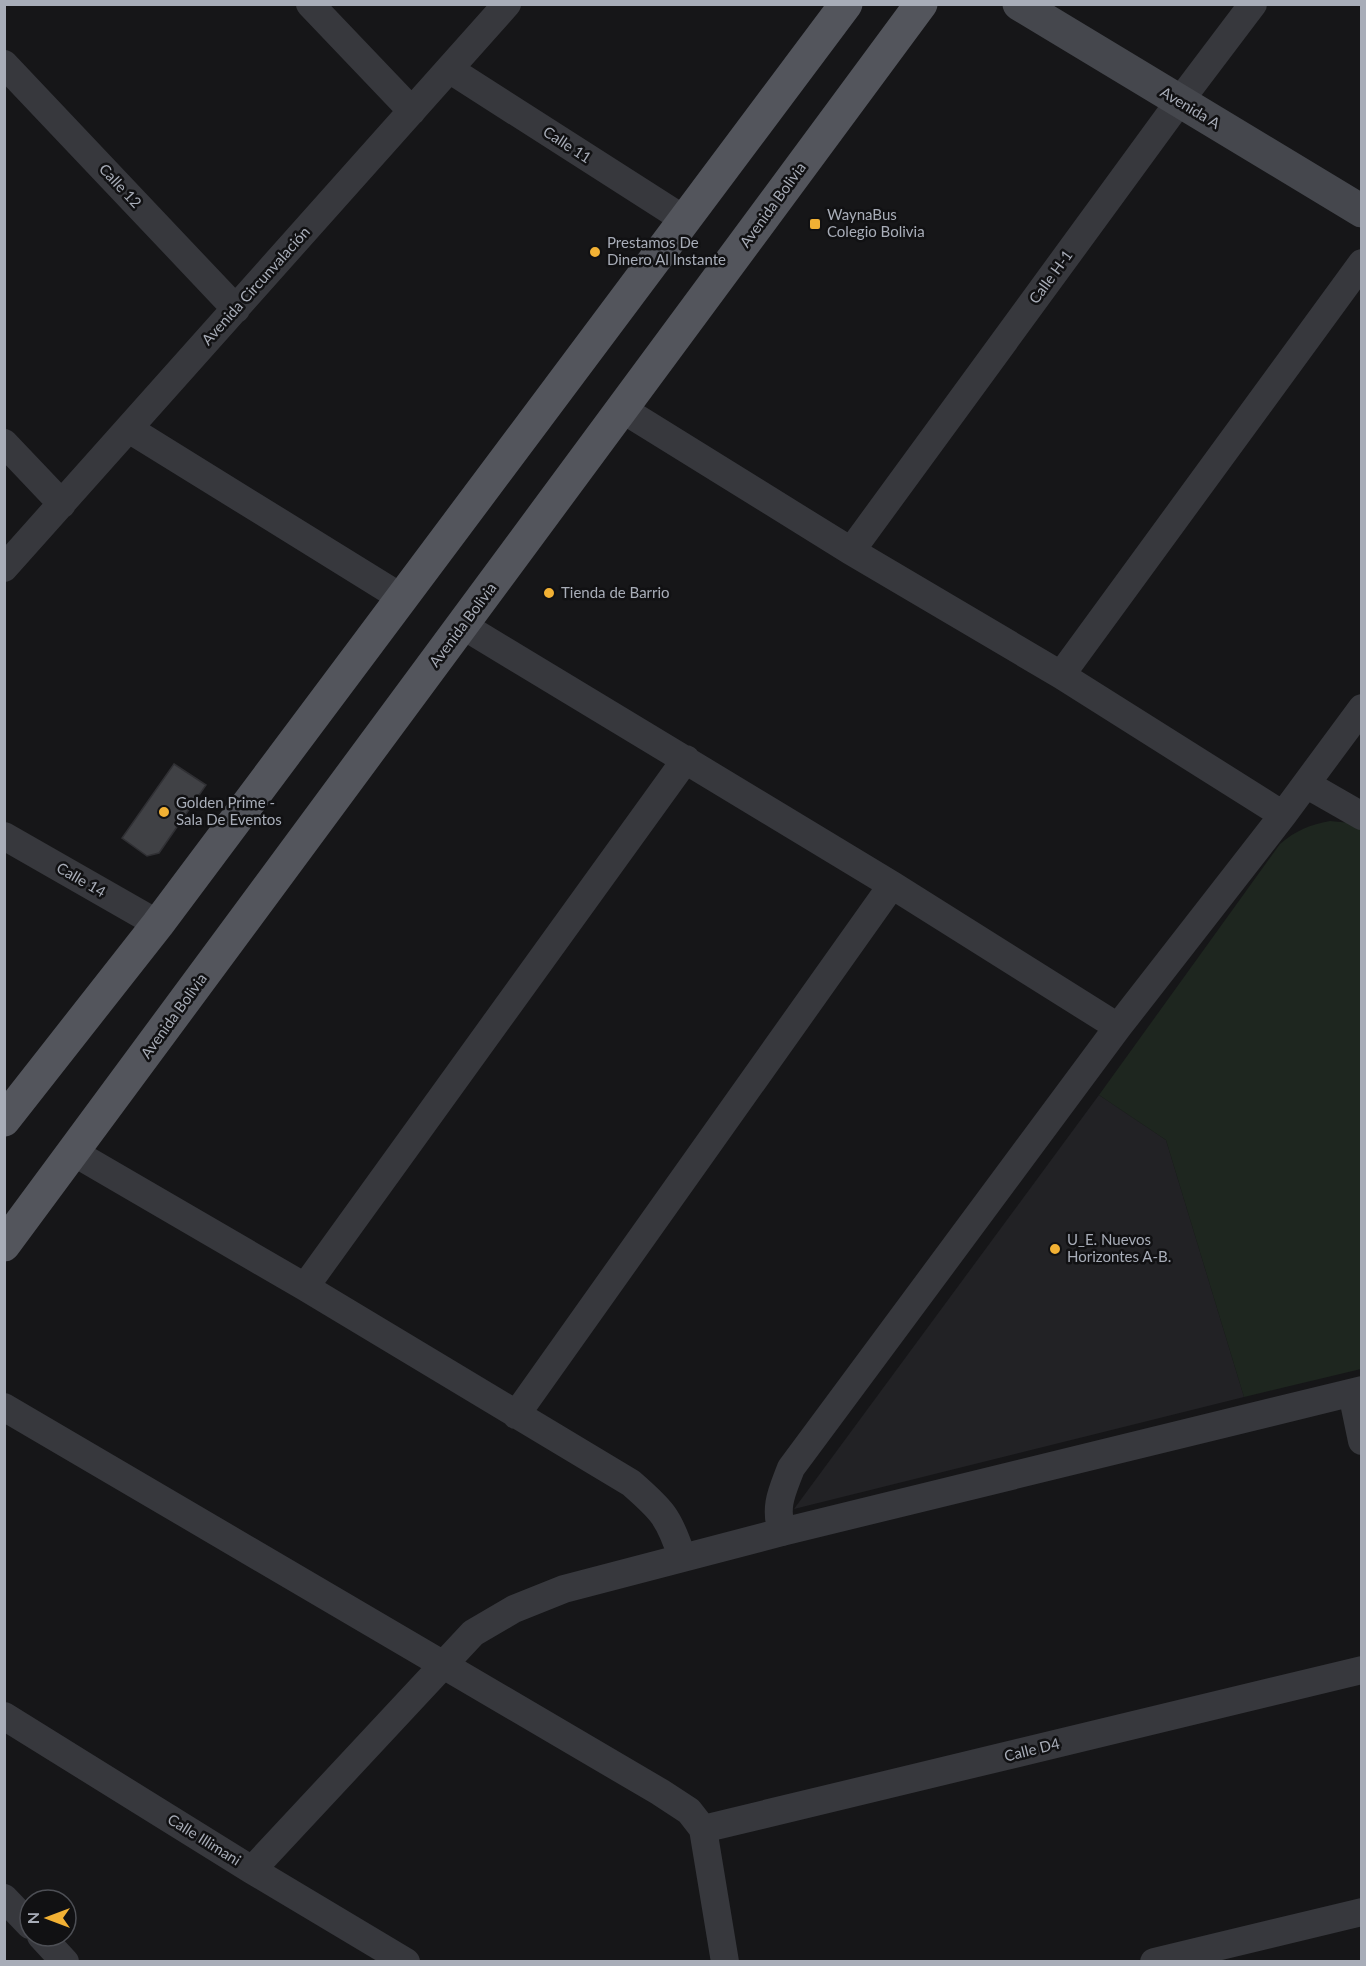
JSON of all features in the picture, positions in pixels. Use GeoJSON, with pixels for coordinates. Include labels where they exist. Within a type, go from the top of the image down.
{"type":"FeatureCollection","features":[{"type":"Feature","properties":{"kind":"main road"},"geometry":{"type":"LineString","coordinates":[[4,1120],[158,924],[846,4]]}},
{"type":"Feature","properties":{"kind":"main road","name":"Avenida Bolivia"},"geometry":{"type":"LineString","coordinates":[[4,1245],[921,4]]}},
{"type":"Feature","properties":{"kind":"street"},"geometry":{"type":"LineString","coordinates":[[310,4],[412,111]]}},
{"type":"Feature","properties":{"kind":"street","name":"Avenida Circunvalación"},"geometry":{"type":"LineString","coordinates":[[4,568],[507,4]]}},
{"type":"Feature","properties":{"kind":"street","name":"Avenida A"},"geometry":{"type":"LineString","coordinates":[[1019,4],[1362,211]]}},
{"type":"Feature","properties":{"kind":"street","name":"Calle H-1"},"geometry":{"type":"LineString","coordinates":[[851,551],[1253,4]]}},
{"type":"Feature","properties":{"kind":"street","name":"Calle 12"},"geometry":{"type":"LineString","coordinates":[[4,64],[236,309]]}},
{"type":"Feature","properties":{"kind":"street","name":"Calle 11"},"geometry":{"type":"LineString","coordinates":[[449,69],[685,220]]}},
{"type":"Feature","properties":{"kind":"street"},"geometry":{"type":"LineString","coordinates":[[1061,675],[1362,263]]}},
{"type":"Feature","properties":{"kind":"street"},"geometry":{"type":"LineString","coordinates":[[622,409],[851,551],[1061,675],[1283,815]]}},
{"type":"Feature","properties":{"kind":"street"},"geometry":{"type":"LineString","coordinates":[[129,429],[402,598]]}},
{"type":"Feature","properties":{"kind":"street"},"geometry":{"type":"LineString","coordinates":[[4,443],[62,504]]}},
{"type":"Feature","properties":{"kind":"street"},"geometry":{"type":"LineString","coordinates":[[462,625],[892,885],[1118,1027]]}},
{"type":"Feature","properties":{"kind":"street"},"geometry":{"type":"LineString","coordinates":[[782,1532],[778,1520],[778,1501],[792,1468],[1118,1027],[1283,815],[1362,708]]}},
{"type":"Feature","properties":{"kind":"street"},"geometry":{"type":"LineString","coordinates":[[305,1287],[686,759]]}},
{"type":"Feature","properties":{"kind":"street"},"geometry":{"type":"LineString","coordinates":[[1306,784],[1362,816]]}},
{"type":"Feature","properties":{"kind":"street","name":"Calle 14"},"geometry":{"type":"LineString","coordinates":[[4,836],[158,924]]}},
{"type":"Feature","properties":{"kind":"street"},"geometry":{"type":"LineString","coordinates":[[516,1415],[892,885]]}},
{"type":"Feature","properties":{"kind":"street"},"geometry":{"type":"LineString","coordinates":[[73,1152],[305,1287],[631,1483],[659,1508],[673,1529],[682,1557]]}},
{"type":"Feature","properties":{"kind":"street"},"geometry":{"type":"LineString","coordinates":[[252,1870],[472,1633],[514,1609],[564,1589],[782,1532],[1357,1391],[1362,1441]]}},
{"type":"Feature","properties":{"kind":"street"},"geometry":{"type":"LineString","coordinates":[[4,1407],[660,1792],[688,1811],[703,1829],[725,1962]]}},
{"type":"Feature","properties":{"kind":"street","name":"Calle D4"},"geometry":{"type":"LineString","coordinates":[[703,1829],[1362,1670]]}},
{"type":"Feature","properties":{"kind":"street","name":"Calle Illimani"},"geometry":{"type":"LineString","coordinates":[[4,1716],[252,1870],[406,1962]]}},
{"type":"Feature","properties":{"kind":"street"},"geometry":{"type":"LineString","coordinates":[[4,1898],[18,1913]]}},
{"type":"Feature","properties":{"kind":"street"},"geometry":{"type":"LineString","coordinates":[[1155,1962],[1362,1912]]}},
{"type":"Feature","properties":{"kind":"street"},"geometry":{"type":"LineString","coordinates":[[52,1948],[65,1962]]}},
{"type":"Feature","properties":{"kind":"shaded area"},"geometry":{"type":"Polygon","coordinates":[[[1330,821],[1361,824],[1361,1369],[1244,1397],[1166,1140],[1099,1095],[1280,844],[1304,829],[1330,821]]]}},
{"type":"Feature","properties":{"kind":"shaded area"},"geometry":{"type":"Polygon","coordinates":[[[1099,1095],[1166,1140],[1244,1397],[794,1509],[1099,1095]]]}},
{"type":"Feature","properties":{"kind":"building","name":"Golden Prime - Sala De Eventos"},"geometry":{"type":"Polygon","coordinates":[[[174,764],[206,785],[159,853],[147,856],[122,838],[174,764]]]}},
{"type":"Feature","properties":{"kind":"place","name":"WaynaBus Colegio Bolivia"},"geometry":{"type":"Point","coordinates":[815,224]}},
{"type":"Feature","properties":{"kind":"place","name":"Prestamos De Dinero Al Instante"},"geometry":{"type":"Point","coordinates":[595,252]}},
{"type":"Feature","properties":{"kind":"place","name":"Tienda de Barrio"},"geometry":{"type":"Point","coordinates":[549,593]}},
{"type":"Feature","properties":{"kind":"place","name":"Golden Prime - Sala De Eventos"},"geometry":{"type":"Point","coordinates":[164,812]}},
{"type":"Feature","properties":{"kind":"place","name":"U_E. Nuevos Horizontes A-B."},"geometry":{"type":"Point","coordinates":[1055,1249]}}]}
